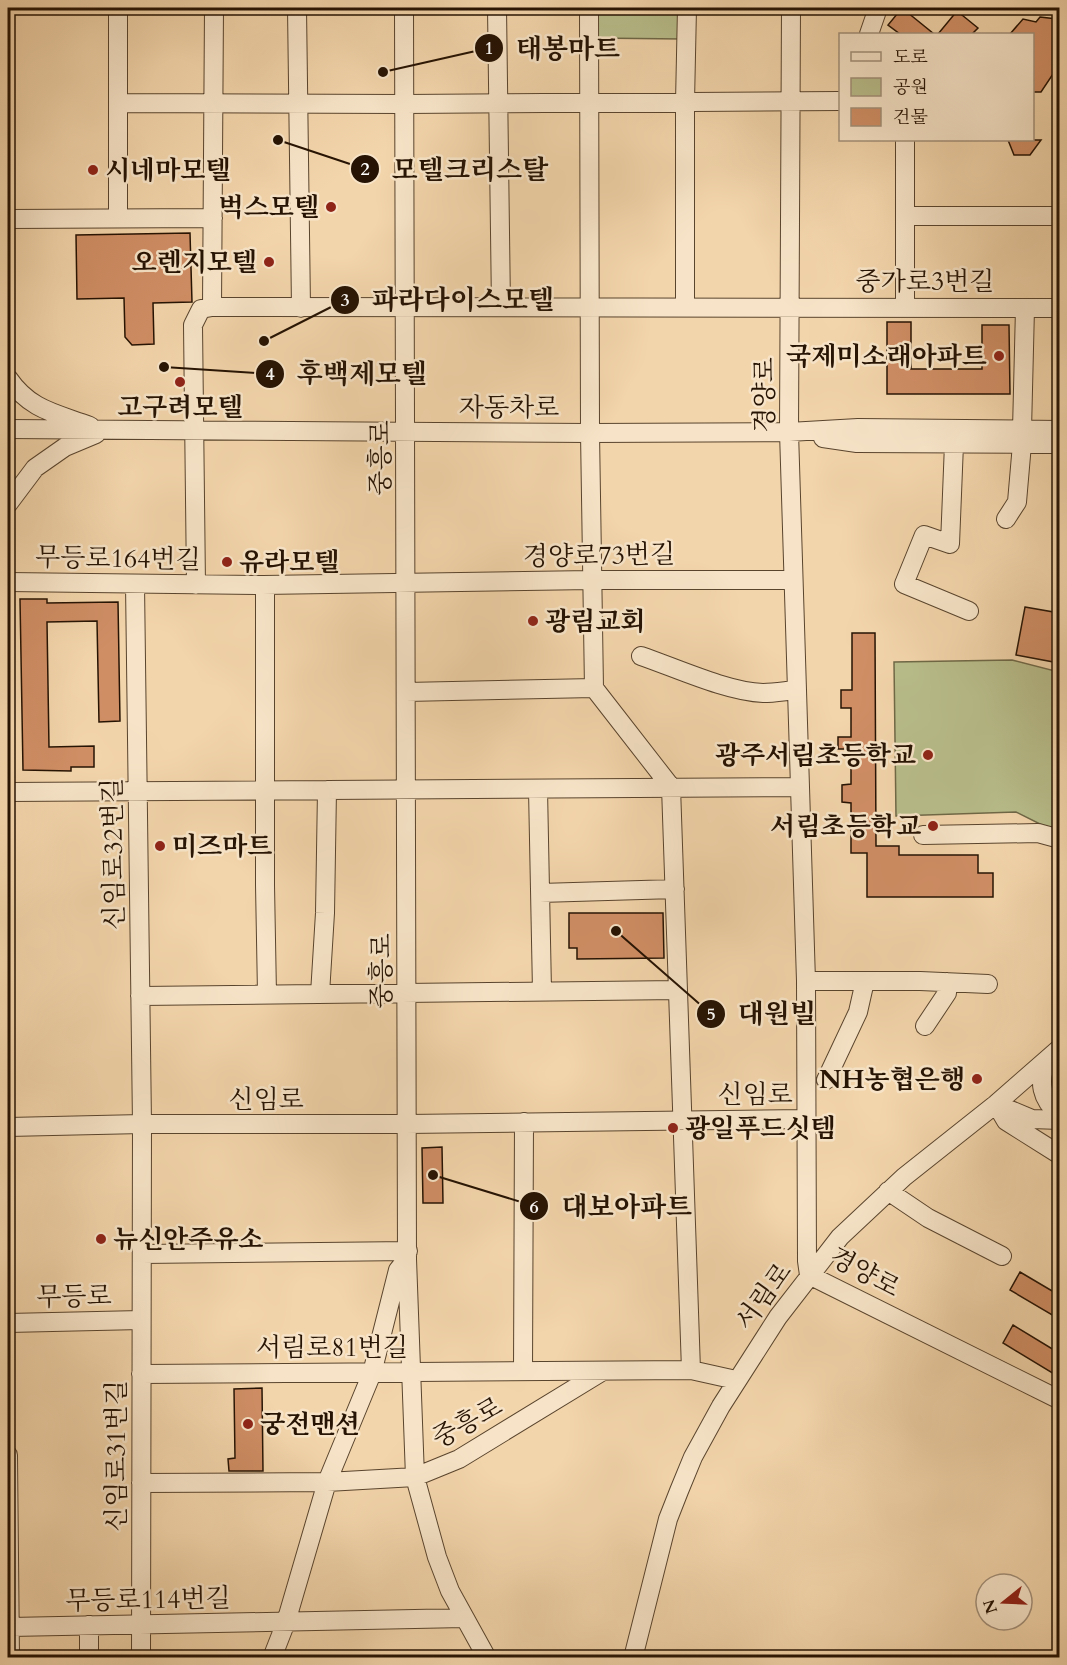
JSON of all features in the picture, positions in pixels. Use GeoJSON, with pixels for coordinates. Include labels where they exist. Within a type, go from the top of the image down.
{"type":"FeatureCollection","features":[{"type":"Feature","properties":{"kind":"street"},"geometry":{"type":"LineString","coordinates":[[118,8],[118,218]]}},
{"type":"Feature","properties":{"kind":"street"},"geometry":{"type":"LineString","coordinates":[[196,585],[193,325],[201,309],[212,307],[214,8]]}},
{"type":"Feature","properties":{"kind":"street"},"geometry":{"type":"LineString","coordinates":[[297,8],[301,308]]}},
{"type":"Feature","properties":{"kind":"street","name":"중흥로"},"geometry":{"type":"LineString","coordinates":[[404,8],[407,1124],[408,1255],[415,1477],[437,1557],[450,1591],[487,1658]]}},
{"type":"Feature","properties":{"kind":"street"},"geometry":{"type":"LineString","coordinates":[[497,8],[501,308]]}},
{"type":"Feature","properties":{"kind":"street"},"geometry":{"type":"LineString","coordinates":[[589,8],[591,580],[594,688],[671,788],[691,1370]]}},
{"type":"Feature","properties":{"kind":"street"},"geometry":{"type":"LineString","coordinates":[[685,307],[687,8]]}},
{"type":"Feature","properties":{"kind":"street","name":"경양로"},"geometry":{"type":"LineString","coordinates":[[790,8],[789,432],[806,981],[807,1261],[809,1275],[1059,1400]]}},
{"type":"Feature","properties":{"kind":"street"},"geometry":{"type":"LineString","coordinates":[[869,33],[878,8]]}},
{"type":"Feature","properties":{"kind":"street"},"geometry":{"type":"LineString","coordinates":[[118,103],[839,101]]}},
{"type":"Feature","properties":{"kind":"street"},"geometry":{"type":"LineString","coordinates":[[905,141],[905,307]]}},
{"type":"Feature","properties":{"kind":"street"},"geometry":{"type":"LineString","coordinates":[[905,216],[1059,216]]}},
{"type":"Feature","properties":{"kind":"street"},"geometry":{"type":"LineString","coordinates":[[8,219],[213,218]]}},
{"type":"Feature","properties":{"kind":"street","name":"중가로3번길"},"geometry":{"type":"LineString","coordinates":[[212,307],[1059,308]]}},
{"type":"Feature","properties":{"kind":"street"},"geometry":{"type":"LineString","coordinates":[[1006,519],[1017,501],[1022,437],[1026,308]]}},
{"type":"Feature","properties":{"kind":"street"},"geometry":{"type":"LineString","coordinates":[[8,378],[18,393],[40,408],[103,430]]}},
{"type":"Feature","properties":{"kind":"street","name":"자동차로"},"geometry":{"type":"LineString","coordinates":[[8,429],[590,433],[789,432],[858,428],[1022,437],[1059,444]]}},
{"type":"Feature","properties":{"kind":"street"},"geometry":{"type":"LineString","coordinates":[[8,504],[35,468],[65,447],[103,430]]}},
{"type":"Feature","properties":{"kind":"street","name":"자동차로"},"geometry":{"type":"LineString","coordinates":[[789,432],[857,443],[954,444],[1022,437],[1059,430]]}},
{"type":"Feature","properties":{"kind":"street"},"geometry":{"type":"LineString","coordinates":[[954,444],[950,544],[924,535],[904,584],[969,610]]}},
{"type":"Feature","properties":{"kind":"street","name":"경양로73번길"},"geometry":{"type":"LineString","coordinates":[[406,584],[591,580],[793,580]]}},
{"type":"Feature","properties":{"kind":"street","name":"무등로164번길"},"geometry":{"type":"LineString","coordinates":[[8,582],[196,585],[406,584]]}},
{"type":"Feature","properties":{"kind":"street","name":"신임로32번길"},"geometry":{"type":"LineString","coordinates":[[135,584],[142,1124]]}},
{"type":"Feature","properties":{"kind":"street"},"geometry":{"type":"LineString","coordinates":[[265,585],[267,994]]}},
{"type":"Feature","properties":{"kind":"street"},"geometry":{"type":"LineString","coordinates":[[641,656],[744,690],[763,693],[796,690]]}},
{"type":"Feature","properties":{"kind":"street"},"geometry":{"type":"LineString","coordinates":[[406,692],[594,688]]}},
{"type":"Feature","properties":{"kind":"street"},"geometry":{"type":"LineString","coordinates":[[8,792],[799,787]]}},
{"type":"Feature","properties":{"kind":"street"},"geometry":{"type":"LineString","coordinates":[[538,789],[542,991]]}},
{"type":"Feature","properties":{"kind":"street"},"geometry":{"type":"LineString","coordinates":[[320,994],[325,913],[327,790]]}},
{"type":"Feature","properties":{"kind":"street"},"geometry":{"type":"LineString","coordinates":[[923,835],[1038,833],[1059,839]]}},
{"type":"Feature","properties":{"kind":"street"},"geometry":{"type":"LineString","coordinates":[[540,892],[675,889]]}},
{"type":"Feature","properties":{"kind":"street"},"geometry":{"type":"LineString","coordinates":[[806,981],[988,984]]}},
{"type":"Feature","properties":{"kind":"street"},"geometry":{"type":"LineString","coordinates":[[826,1080],[858,1012],[865,981]]}},
{"type":"Feature","properties":{"kind":"street"},"geometry":{"type":"LineString","coordinates":[[926,1026],[947,993],[947,982]]}},
{"type":"Feature","properties":{"kind":"street"},"geometry":{"type":"LineString","coordinates":[[140,996],[678,990]]}},
{"type":"Feature","properties":{"kind":"street"},"geometry":{"type":"LineString","coordinates":[[1054,1052],[1042,1074],[1043,1094],[1059,1118]]}},
{"type":"Feature","properties":{"kind":"street","name":"서림로"},"geometry":{"type":"LineString","coordinates":[[633,1658],[668,1519],[693,1457],[736,1380],[809,1275],[840,1237],[904,1177],[996,1104],[1054,1052]]}},
{"type":"Feature","properties":{"kind":"street"},"geometry":{"type":"LineString","coordinates":[[996,1104],[1032,1119],[1059,1118]]}},
{"type":"Feature","properties":{"kind":"street"},"geometry":{"type":"LineString","coordinates":[[996,1104],[1006,1121],[1059,1155]]}},
{"type":"Feature","properties":{"kind":"street","name":"신임로"},"geometry":{"type":"LineString","coordinates":[[8,1127],[807,1119]]}},
{"type":"Feature","properties":{"kind":"street"},"geometry":{"type":"LineString","coordinates":[[523,1371],[524,1122]]}},
{"type":"Feature","properties":{"kind":"street","name":"신임로31번길"},"geometry":{"type":"LineString","coordinates":[[141,1658],[142,1124]]}},
{"type":"Feature","properties":{"kind":"street"},"geometry":{"type":"LineString","coordinates":[[888,1191],[928,1218],[1002,1256]]}},
{"type":"Feature","properties":{"kind":"street"},"geometry":{"type":"LineString","coordinates":[[141,1254],[280,1252],[408,1255]]}},
{"type":"Feature","properties":{"kind":"street"},"geometry":{"type":"LineString","coordinates":[[272,1658],[286,1622],[327,1482],[372,1373],[398,1270],[408,1255]]}},
{"type":"Feature","properties":{"kind":"street","name":"무등로"},"geometry":{"type":"LineString","coordinates":[[8,1323],[141,1320]]}},
{"type":"Feature","properties":{"kind":"street","name":"서림로81번길"},"geometry":{"type":"LineString","coordinates":[[141,1374],[691,1370],[736,1380]]}},
{"type":"Feature","properties":{"kind":"street","name":"중흥로"},"geometry":{"type":"LineString","coordinates":[[415,1477],[459,1459],[603,1371]]}},
{"type":"Feature","properties":{"kind":"street"},"geometry":{"type":"LineString","coordinates":[[8,1455],[10,1658]]}},
{"type":"Feature","properties":{"kind":"street"},"geometry":{"type":"LineString","coordinates":[[141,1483],[327,1482],[415,1477]]}},
{"type":"Feature","properties":{"kind":"street","name":"무등로114번길"},"geometry":{"type":"LineString","coordinates":[[10,1627],[464,1618]]}},
{"type":"Feature","properties":{"kind":"street"},"geometry":{"type":"LineString","coordinates":[[260,1658],[286,1622]]}},
{"type":"Feature","properties":{"kind":"street"},"geometry":{"type":"LineString","coordinates":[[89,1625],[89,1658]]}},
{"type":"Feature","properties":{"kind":"green space"},"geometry":{"type":"Polygon","coordinates":[[[593,8],[683,8],[682,39],[593,38],[593,8]]]}},
{"type":"Feature","properties":{"kind":"green space"},"geometry":{"type":"Polygon","coordinates":[[[1012,660],[1059,672],[1059,830],[1042,825],[1016,812],[896,816],[894,662],[1012,660]]]}},
{"type":"Feature","properties":{"kind":"building"},"geometry":{"type":"Polygon","coordinates":[[[902,8],[933,33],[899,33],[888,25],[902,8]]]}},
{"type":"Feature","properties":{"kind":"building"},"geometry":{"type":"Polygon","coordinates":[[[957,11],[978,28],[973,33],[939,33],[957,11]]]}},
{"type":"Feature","properties":{"kind":"building"},"geometry":{"type":"Polygon","coordinates":[[[1040,17],[1057,19],[1059,24],[1059,65],[1041,92],[1034,92],[1034,33],[1011,33],[1023,19],[1036,22],[1040,17]]]}},
{"type":"Feature","properties":{"kind":"building"},"geometry":{"type":"Polygon","coordinates":[[[1041,140],[1030,155],[1014,155],[1008,141],[1041,140]]]}},
{"type":"Feature","properties":{"kind":"building"},"geometry":{"type":"Polygon","coordinates":[[[190,233],[192,302],[153,303],[154,344],[132,345],[125,337],[124,298],[77,299],[76,235],[190,233]]]}},
{"type":"Feature","properties":{"kind":"building","name":"국제미소래아파트"},"geometry":{"type":"Polygon","coordinates":[[[887,322],[911,322],[911,369],[982,369],[982,325],[1009,325],[1010,394],[887,394],[887,322]]]}},
{"type":"Feature","properties":{"kind":"building"},"geometry":{"type":"Polygon","coordinates":[[[20,599],[47,599],[47,603],[118,602],[120,721],[99,722],[97,621],[47,622],[49,747],[94,746],[94,767],[71,767],[71,771],[23,770],[20,599]]]}},
{"type":"Feature","properties":{"kind":"building"},"geometry":{"type":"Polygon","coordinates":[[[1025,607],[1059,613],[1059,663],[1016,655],[1025,607]]]}},
{"type":"Feature","properties":{"kind":"building"},"geometry":{"type":"Polygon","coordinates":[[[852,633],[875,633],[876,846],[899,846],[899,855],[978,855],[978,873],[993,873],[993,897],[867,897],[867,853],[851,853],[851,803],[842,802],[842,785],[851,784],[851,749],[838,749],[838,737],[851,737],[851,708],[841,708],[841,690],[852,690],[852,633]]]}},
{"type":"Feature","properties":{"kind":"building"},"geometry":{"type":"Polygon","coordinates":[[[569,913],[663,913],[664,958],[577,959],[577,948],[569,948],[569,913]]]}},
{"type":"Feature","properties":{"kind":"building"},"geometry":{"type":"Polygon","coordinates":[[[442,1147],[443,1203],[423,1203],[422,1148],[442,1147]]]}},
{"type":"Feature","properties":{"kind":"building"},"geometry":{"type":"Polygon","coordinates":[[[1020,1272],[1059,1295],[1059,1319],[1010,1290],[1020,1272]]]}},
{"type":"Feature","properties":{"kind":"building"},"geometry":{"type":"Polygon","coordinates":[[[1013,1325],[1059,1353],[1059,1377],[1003,1343],[1013,1325]]]}},
{"type":"Feature","properties":{"kind":"building","name":"궁전맨션"},"geometry":{"type":"Polygon","coordinates":[[[262,1388],[263,1471],[229,1471],[228,1459],[235,1458],[234,1389],[262,1388]]]}},
{"type":"Feature","properties":{"kind":"place","name":"태봉마트"},"geometry":{"type":"Point","coordinates":[383,72]}},
{"type":"Feature","properties":{"kind":"place","name":"모텔크리스탈"},"geometry":{"type":"Point","coordinates":[278,140]}},
{"type":"Feature","properties":{"kind":"place","name":"시네마모텔"},"geometry":{"type":"Point","coordinates":[93,170]}},
{"type":"Feature","properties":{"kind":"place","name":"벅스모텔"},"geometry":{"type":"Point","coordinates":[331,207]}},
{"type":"Feature","properties":{"kind":"place","name":"오렌지모텔"},"geometry":{"type":"Point","coordinates":[269,262]}},
{"type":"Feature","properties":{"kind":"place","name":"파라다이스모텔"},"geometry":{"type":"Point","coordinates":[264,341]}},
{"type":"Feature","properties":{"kind":"place","name":"국제미소래아파트"},"geometry":{"type":"Point","coordinates":[999,356]}},
{"type":"Feature","properties":{"kind":"place","name":"후백제모텔"},"geometry":{"type":"Point","coordinates":[164,367]}},
{"type":"Feature","properties":{"kind":"place","name":"고구려모텔"},"geometry":{"type":"Point","coordinates":[180,382]}},
{"type":"Feature","properties":{"kind":"place","name":"유라모텔"},"geometry":{"type":"Point","coordinates":[227,562]}},
{"type":"Feature","properties":{"kind":"place","name":"광림교회"},"geometry":{"type":"Point","coordinates":[533,621]}},
{"type":"Feature","properties":{"kind":"place","name":"광주서림초등학교"},"geometry":{"type":"Point","coordinates":[928,755]}},
{"type":"Feature","properties":{"kind":"place","name":"서림초등학교"},"geometry":{"type":"Point","coordinates":[933,826]}},
{"type":"Feature","properties":{"kind":"place","name":"미즈마트"},"geometry":{"type":"Point","coordinates":[160,846]}},
{"type":"Feature","properties":{"kind":"place","name":"대원빌"},"geometry":{"type":"Point","coordinates":[616,931]}},
{"type":"Feature","properties":{"kind":"place","name":"NH농협은행"},"geometry":{"type":"Point","coordinates":[977,1079]}},
{"type":"Feature","properties":{"kind":"place","name":"광일푸드싯템"},"geometry":{"type":"Point","coordinates":[673,1128]}},
{"type":"Feature","properties":{"kind":"place","name":"대보아파트"},"geometry":{"type":"Point","coordinates":[433,1175]}},
{"type":"Feature","properties":{"kind":"place","name":"뉴신안주유소"},"geometry":{"type":"Point","coordinates":[101,1239]}},
{"type":"Feature","properties":{"kind":"place","name":"궁전맨션"},"geometry":{"type":"Point","coordinates":[248,1424]}}]}
